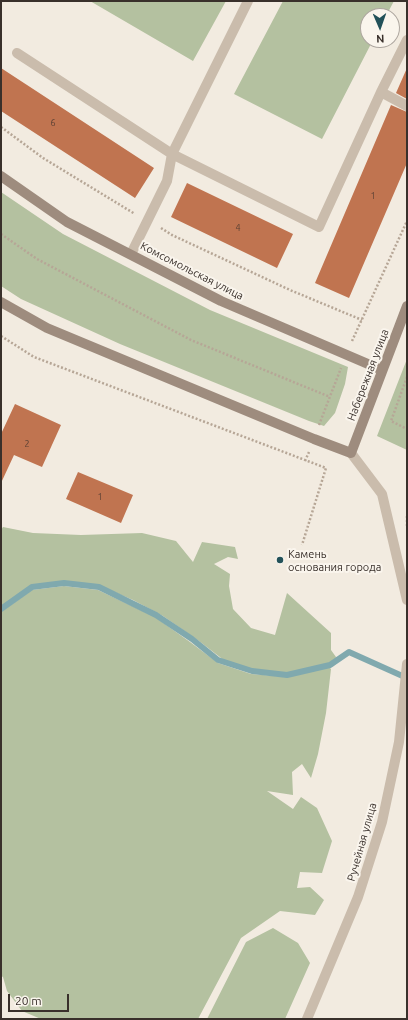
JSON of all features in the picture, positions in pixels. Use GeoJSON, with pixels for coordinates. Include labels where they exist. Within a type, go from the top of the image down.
{"type":"FeatureCollection","features":[{"type":"Feature","properties":{"kind":"street"},"geometry":{"type":"LineString","coordinates":[[131,254],[167,180],[172,154],[248,1]]}},
{"type":"Feature","properties":{"kind":"street"},"geometry":{"type":"LineString","coordinates":[[17,53],[172,154],[319,227],[381,92],[407,40]]}},
{"type":"Feature","properties":{"kind":"street"},"geometry":{"type":"LineString","coordinates":[[381,92],[407,106]]}},
{"type":"Feature","properties":{"kind":"street","name":"Комсомольская улица"},"geometry":{"type":"LineString","coordinates":[[1,176],[67,222],[221,301],[382,370]]}},
{"type":"Feature","properties":{"kind":"street"},"geometry":{"type":"LineString","coordinates":[[1,302],[47,328],[314,439],[352,452],[382,494],[407,600]]}},
{"type":"Feature","properties":{"kind":"street","name":"Набережная улица"},"geometry":{"type":"LineString","coordinates":[[352,452],[407,306]]}},
{"type":"Feature","properties":{"kind":"street","name":"Ручейная улица"},"geometry":{"type":"LineString","coordinates":[[307,1019],[358,897],[382,822],[398,742],[407,664]]}},
{"type":"Feature","properties":{"kind":"path"},"geometry":{"type":"LineString","coordinates":[[1,127],[43,158],[172,234],[283,286],[362,320]]}},
{"type":"Feature","properties":{"kind":"path"},"geometry":{"type":"LineString","coordinates":[[305,461],[346,355],[407,221]]}},
{"type":"Feature","properties":{"kind":"path"},"geometry":{"type":"LineString","coordinates":[[1,234],[37,259],[191,340],[330,397]]}},
{"type":"Feature","properties":{"kind":"path"},"geometry":{"type":"LineString","coordinates":[[1,336],[34,357],[326,468],[302,545]]}},
{"type":"Feature","properties":{"kind":"path"},"geometry":{"type":"LineString","coordinates":[[407,377],[391,421],[407,429]]}},
{"type":"Feature","properties":{"kind":"green space"},"geometry":{"type":"Polygon","coordinates":[[[90,1],[226,1],[193,61],[90,1]]]}},
{"type":"Feature","properties":{"kind":"green space"},"geometry":{"type":"Polygon","coordinates":[[[283,1],[394,1],[390,8],[360,8],[360,48],[369,48],[322,139],[234,94],[283,1]]]}},
{"type":"Feature","properties":{"kind":"green space"},"geometry":{"type":"Polygon","coordinates":[[[1,192],[63,234],[210,310],[348,367],[345,384],[335,413],[324,426],[309,421],[120,344],[21,299],[1,286],[1,192]]]}},
{"type":"Feature","properties":{"kind":"green space"},"geometry":{"type":"Polygon","coordinates":[[[407,359],[407,450],[377,436],[407,359]]]}},
{"type":"Feature","properties":{"kind":"green space"},"geometry":{"type":"Polygon","coordinates":[[[3,527],[33,533],[81,535],[142,533],[176,541],[193,562],[202,542],[235,547],[238,559],[228,557],[214,564],[230,574],[229,586],[233,609],[251,628],[275,635],[287,593],[331,633],[331,650],[336,657],[334,666],[329,667],[331,669],[326,713],[318,754],[311,778],[302,764],[292,772],[293,795],[267,791],[293,809],[301,797],[317,808],[332,841],[322,873],[300,872],[297,888],[310,887],[324,900],[315,915],[280,911],[241,938],[198,1019],[41,1019],[22,1011],[7,991],[3,977],[1,976],[1,612],[32,590],[64,586],[98,590],[155,617],[218,663],[251,674],[290,676],[258,672],[225,661],[163,616],[133,600],[105,588],[69,583],[36,587],[1,609],[1,530],[3,527]]]}},
{"type":"Feature","properties":{"kind":"green space"},"geometry":{"type":"Polygon","coordinates":[[[273,928],[298,943],[310,963],[285,1019],[207,1019],[246,942],[273,928]]]}},
{"type":"Feature","properties":{"kind":"building"},"geometry":{"type":"Polygon","coordinates":[[[1,68],[154,168],[135,198],[1,111],[1,68]]]}},
{"type":"Feature","properties":{"kind":"building"},"geometry":{"type":"Polygon","coordinates":[[[407,68],[407,99],[396,93],[407,68]]]}},
{"type":"Feature","properties":{"kind":"building"},"geometry":{"type":"Polygon","coordinates":[[[391,105],[407,112],[407,163],[349,298],[315,283],[391,105]]]}},
{"type":"Feature","properties":{"kind":"building"},"geometry":{"type":"Polygon","coordinates":[[[187,183],[293,234],[277,268],[171,217],[187,183]]]}},
{"type":"Feature","properties":{"kind":"building"},"geometry":{"type":"Polygon","coordinates":[[[15,404],[61,425],[42,467],[14,455],[1,483],[1,434],[15,404]]]}},
{"type":"Feature","properties":{"kind":"building"},"geometry":{"type":"Polygon","coordinates":[[[78,472],[133,495],[121,523],[66,499],[78,472]]]}},
{"type":"Feature","properties":{"kind":"waterway"},"geometry":{"type":"LineString","coordinates":[[1,609],[32,587],[64,583],[99,587],[156,615],[192,639],[218,660],[252,671],[287,675],[330,665],[349,652],[407,678]]}},
{"type":"Feature","properties":{"kind":"place","name":"Камень основания города"},"geometry":{"type":"Point","coordinates":[280,560]}}]}
